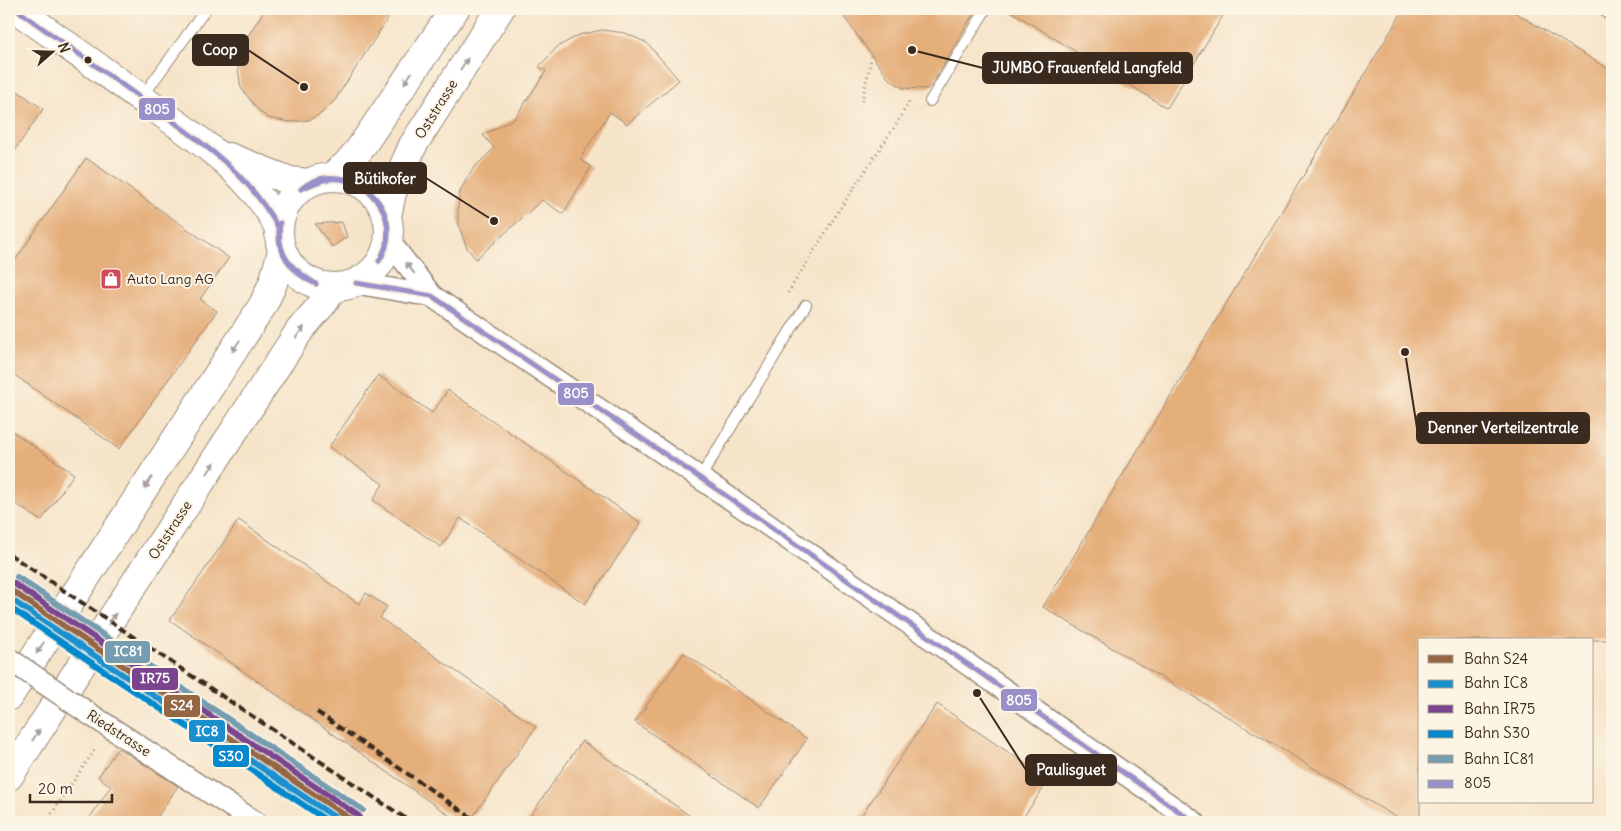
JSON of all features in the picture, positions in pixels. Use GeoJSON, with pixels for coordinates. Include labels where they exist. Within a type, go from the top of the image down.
{"type":"FeatureCollection","features":[{"type":"Feature","properties":{"kind":"main road"},"geometry":{"type":"LineString","coordinates":[[16,9],[214,150],[247,182],[270,211],[290,266],[302,277],[317,285],[345,285],[368,275],[378,266],[384,254],[387,228],[374,195],[365,187],[355,181],[290,181],[214,150]]}},
{"type":"Feature","properties":{"kind":"main road"},"geometry":{"type":"LineString","coordinates":[[9,696],[263,305],[273,283],[281,240],[282,215],[288,202],[297,191],[346,165],[359,150],[455,9]]}},
{"type":"Feature","properties":{"kind":"main road","name":"Oststrasse"},"geometry":{"type":"LineString","coordinates":[[387,228],[392,194],[413,145],[500,9]]}},
{"type":"Feature","properties":{"kind":"main road","name":"Oststrasse"},"geometry":{"type":"LineString","coordinates":[[9,776],[300,330],[324,302],[345,285]]}},
{"type":"Feature","properties":{"kind":"street"},"geometry":{"type":"LineString","coordinates":[[387,228],[432,296],[700,478],[1194,822]]}},
{"type":"Feature","properties":{"kind":"street"},"geometry":{"type":"LineString","coordinates":[[345,285],[432,296]]}},
{"type":"Feature","properties":{"kind":"street","name":"Riedstrasse"},"geometry":{"type":"LineString","coordinates":[[9,659],[255,822]]}},
{"type":"Feature","properties":{"kind":"lane"},"geometry":{"type":"LineString","coordinates":[[142,98],[206,9]]}},
{"type":"Feature","properties":{"kind":"lane"},"geometry":{"type":"LineString","coordinates":[[930,101],[986,9]]}},
{"type":"Feature","properties":{"kind":"lane"},"geometry":{"type":"LineString","coordinates":[[700,478],[806,305]]}},
{"type":"Feature","properties":{"kind":"path"},"geometry":{"type":"LineString","coordinates":[[862,101],[872,55]]}},
{"type":"Feature","properties":{"kind":"path"},"geometry":{"type":"LineString","coordinates":[[788,294],[838,212],[898,123],[912,97]]}},
{"type":"Feature","properties":{"kind":"path"},"geometry":{"type":"LineString","coordinates":[[46,822],[98,745]]}},
{"type":"Feature","properties":{"kind":"building"},"geometry":{"type":"Polygon","coordinates":[[[265,9],[394,9],[335,100],[322,113],[309,120],[289,122],[268,118],[259,111],[241,88],[238,69],[241,47],[265,9]]]}},
{"type":"Feature","properties":{"kind":"building"},"geometry":{"type":"Polygon","coordinates":[[[838,9],[976,9],[932,85],[927,89],[903,88],[889,79],[838,9]]]}},
{"type":"Feature","properties":{"kind":"building"},"geometry":{"type":"Polygon","coordinates":[[[1007,9],[1227,9],[1167,108],[1007,9]]]}},
{"type":"Feature","properties":{"kind":"building"},"geometry":{"type":"Polygon","coordinates":[[[1404,9],[1509,9],[1612,71],[1612,640],[1594,640],[1594,638],[1418,638],[1418,804],[1420,804],[1420,822],[1404,822],[1043,607],[1404,9]]]}},
{"type":"Feature","properties":{"kind":"building"},"geometry":{"type":"Polygon","coordinates":[[[602,30],[625,33],[647,43],[679,80],[627,124],[610,112],[580,159],[591,167],[563,214],[542,200],[476,259],[467,248],[462,235],[458,221],[458,207],[460,192],[466,180],[473,169],[494,148],[483,135],[515,118],[546,71],[539,67],[557,47],[579,35],[602,30]]]}},
{"type":"Feature","properties":{"kind":"building"},"geometry":{"type":"Polygon","coordinates":[[[9,85],[43,109],[9,159],[9,85]]]}},
{"type":"Feature","properties":{"kind":"building","name":"Auto Lang AG"},"geometry":{"type":"Polygon","coordinates":[[[86,158],[229,258],[200,299],[217,311],[119,449],[9,371],[9,269],[86,158]]]}},
{"type":"Feature","properties":{"kind":"building"},"geometry":{"type":"Polygon","coordinates":[[[342,222],[347,237],[332,247],[315,224],[342,222]]]}},
{"type":"Feature","properties":{"kind":"building"},"geometry":{"type":"Polygon","coordinates":[[[378,375],[432,413],[448,390],[641,523],[585,604],[460,518],[441,547],[373,500],[383,484],[329,447],[378,375]]]}},
{"type":"Feature","properties":{"kind":"building"},"geometry":{"type":"Polygon","coordinates":[[[9,429],[74,474],[41,521],[9,499],[9,429]]]}},
{"type":"Feature","properties":{"kind":"building"},"geometry":{"type":"Polygon","coordinates":[[[239,520],[359,604],[366,593],[387,607],[380,618],[536,727],[469,822],[459,822],[170,620],[239,520]]]}},
{"type":"Feature","properties":{"kind":"building"},"geometry":{"type":"Polygon","coordinates":[[[684,653],[807,739],[759,808],[635,722],[684,653]]]}},
{"type":"Feature","properties":{"kind":"building"},"geometry":{"type":"Polygon","coordinates":[[[937,704],[1049,780],[1020,822],[857,822],[937,704]]]}},
{"type":"Feature","properties":{"kind":"building"},"geometry":{"type":"Polygon","coordinates":[[[582,741],[699,822],[526,822],[582,741]]]}},
{"type":"Feature","properties":{"kind":"building"},"geometry":{"type":"Polygon","coordinates":[[[118,748],[178,786],[154,822],[87,822],[111,786],[98,777],[118,748]]]}},
{"type":"Feature","properties":{"kind":"railway"},"geometry":{"type":"LineString","coordinates":[[9,554],[411,822]]}},
{"type":"Feature","properties":{"kind":"railway"},"geometry":{"type":"LineString","coordinates":[[317,712],[478,822]]}},
{"type":"Feature","properties":{"kind":"rail line","name":"IC81"},"geometry":{"type":"LineString","coordinates":[[17,577],[363,810]]}},
{"type":"Feature","properties":{"kind":"rail line","name":"IR75"},"geometry":{"type":"LineString","coordinates":[[13,583],[359,816]]}},
{"type":"Feature","properties":{"kind":"rail line","name":"S24"},"geometry":{"type":"LineString","coordinates":[[9,589],[355,822]]}},
{"type":"Feature","properties":{"kind":"rail line","name":"IC8"},"geometry":{"type":"LineString","coordinates":[[9,598],[342,822]]}},
{"type":"Feature","properties":{"kind":"rail line","name":"S30"},"geometry":{"type":"LineString","coordinates":[[9,607],[329,822]]}},
{"type":"Feature","properties":{"kind":"transit line","name":"805"},"geometry":{"type":"LineString","coordinates":[[16,9],[187,131],[222,159],[252,190],[279,229]]}},
{"type":"Feature","properties":{"kind":"transit line","name":"805"},"geometry":{"type":"LineString","coordinates":[[301,189],[322,178],[344,179],[359,184]]}},
{"type":"Feature","properties":{"kind":"transit line","name":"805"},"geometry":{"type":"LineString","coordinates":[[301,189],[330,179],[343,179],[359,184]]}},
{"type":"Feature","properties":{"kind":"transit line","name":"805"},"geometry":{"type":"LineString","coordinates":[[367,190],[380,205],[387,223],[387,242],[379,261]]}},
{"type":"Feature","properties":{"kind":"transit line","name":"805"},"geometry":{"type":"LineString","coordinates":[[367,190],[382,207],[387,223],[387,242],[379,261]]}},
{"type":"Feature","properties":{"kind":"transit line","name":"805"},"geometry":{"type":"LineString","coordinates":[[280,223],[280,244],[287,260],[299,272],[316,284]]}},
{"type":"Feature","properties":{"kind":"transit line","name":"805"},"geometry":{"type":"LineString","coordinates":[[280,223],[279,233],[282,252],[299,274],[316,284]]}},
{"type":"Feature","properties":{"kind":"transit line","name":"805"},"geometry":{"type":"LineString","coordinates":[[356,283],[432,296],[725,495],[1194,822]]}},
{"type":"Feature","properties":{"kind":"place","name":"JUMBO Frauenfeld Langfeld"},"geometry":{"type":"Point","coordinates":[912,50]}},
{"type":"Feature","properties":{"kind":"place","name":"Coop"},"geometry":{"type":"Point","coordinates":[304,87]}},
{"type":"Feature","properties":{"kind":"place","name":"Bütikofer"},"geometry":{"type":"Point","coordinates":[494,221]}},
{"type":"Feature","properties":{"kind":"place","name":"Auto Lang AG"},"geometry":{"type":"Point","coordinates":[111,279]}},
{"type":"Feature","properties":{"kind":"place","name":"Denner Verteilzentrale"},"geometry":{"type":"Point","coordinates":[1405,352]}},
{"type":"Feature","properties":{"kind":"place","name":"Paulisguet"},"geometry":{"type":"Point","coordinates":[977,693]}}]}
